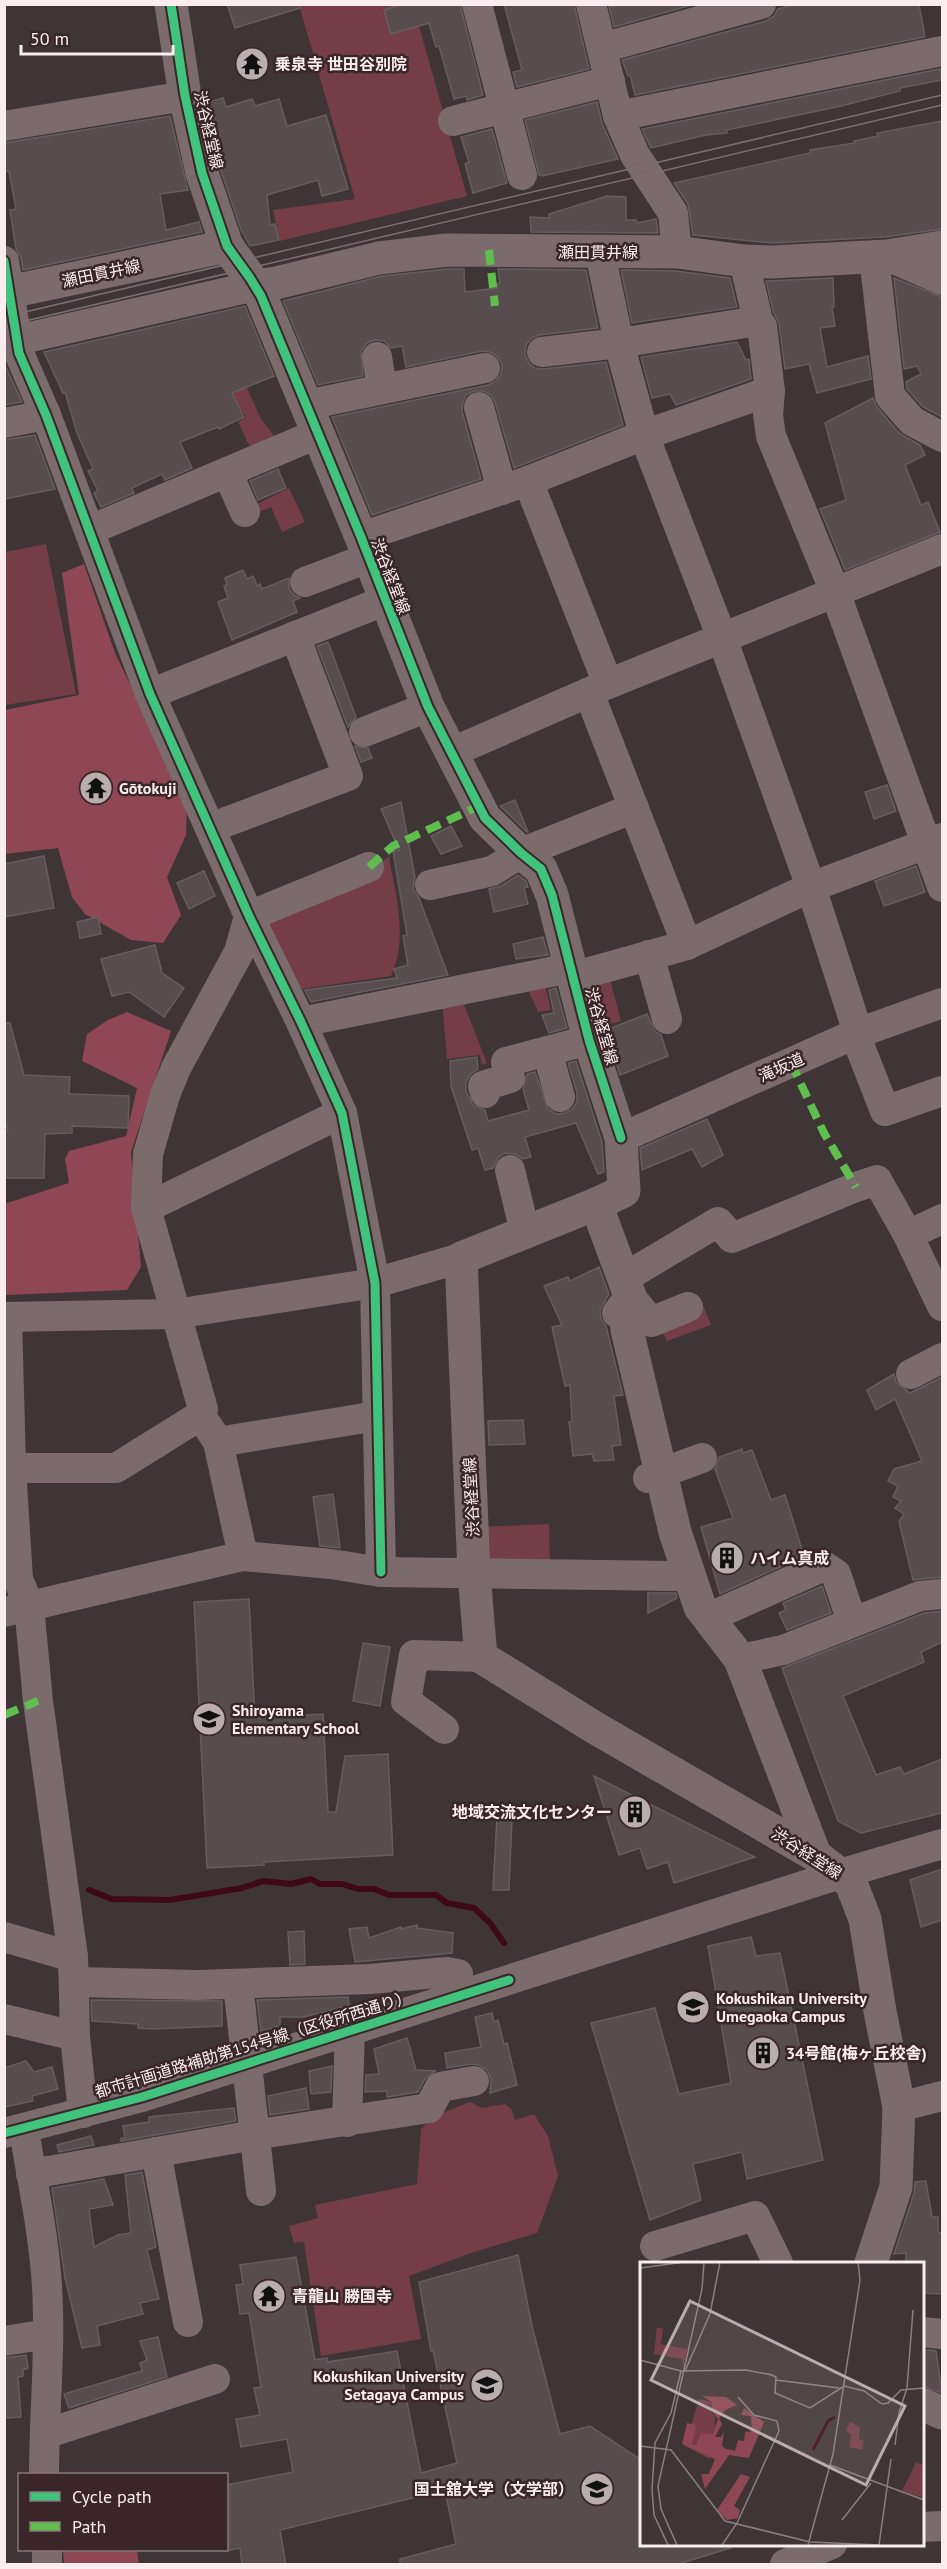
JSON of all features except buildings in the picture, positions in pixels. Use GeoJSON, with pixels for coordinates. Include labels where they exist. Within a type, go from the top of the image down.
{"type":"FeatureCollection","features":[{"type":"Feature","properties":{"kind":"main road","name":"渋谷経堂線"},"geometry":{"type":"LineString","coordinates":[[171,4],[185,96],[202,173],[227,246],[255,286],[312,419],[428,707],[450,753],[485,818],[541,869],[552,895],[589,1040],[621,1138],[624,1191],[461,1258],[474,1574],[481,1657],[597,1729],[828,1864],[851,1883],[866,1918],[880,2012],[899,2107],[897,2187],[871,2262]]}},
{"type":"Feature","properties":{"kind":"main road","name":"瀬田貫井線"},"geometry":{"type":"LineString","coordinates":[[6,282],[227,246]]}},
{"type":"Feature","properties":{"kind":"main road","name":"瀬田貫井線"},"geometry":{"type":"LineString","coordinates":[[255,286],[379,258],[409,254],[489,250],[600,253],[677,252],[744,261],[881,256],[942,248]]}},
{"type":"Feature","properties":{"kind":"main road"},"geometry":{"type":"LineString","coordinates":[[596,1204],[627,1287],[627,1330],[655,1476],[704,1612],[740,1659],[828,1864]]}},
{"type":"Feature","properties":{"kind":"main road"},"geometry":{"type":"LineString","coordinates":[[923,2405],[942,2413]]}},
{"type":"Feature","properties":{"kind":"street"},"geometry":{"type":"LineString","coordinates":[[477,4],[522,175]]}},
{"type":"Feature","properties":{"kind":"street"},"geometry":{"type":"LineString","coordinates":[[591,4],[618,116],[635,155],[673,213],[677,252]]}},
{"type":"Feature","properties":{"kind":"street"},"geometry":{"type":"LineString","coordinates":[[602,48],[761,4]]}},
{"type":"Feature","properties":{"kind":"street"},"geometry":{"type":"LineString","coordinates":[[618,116],[942,51]]}},
{"type":"Feature","properties":{"kind":"street"},"geometry":{"type":"LineString","coordinates":[[453,121],[610,81]]}},
{"type":"Feature","properties":{"kind":"street"},"geometry":{"type":"LineString","coordinates":[[4,126],[185,96]]}},
{"type":"Feature","properties":{"kind":"street"},"geometry":{"type":"LineString","coordinates":[[600,253],[619,344],[644,435],[722,638],[811,887],[854,1020],[855,1034],[885,1111],[942,1091]]}},
{"type":"Feature","properties":{"kind":"street"},"geometry":{"type":"LineString","coordinates":[[942,280],[881,256],[890,396],[912,421],[942,437]]}},
{"type":"Feature","properties":{"kind":"street"},"geometry":{"type":"LineString","coordinates":[[744,261],[758,321],[762,326],[770,391],[768,415],[771,436],[935,841],[942,887]]}},
{"type":"Feature","properties":{"kind":"street"},"geometry":{"type":"LineString","coordinates":[[6,282],[19,353],[46,415],[150,694],[249,916],[342,1113],[375,1283],[381,1572]]}},
{"type":"Feature","properties":{"kind":"street"},"geometry":{"type":"LineString","coordinates":[[16,340],[255,286]]}},
{"type":"Feature","properties":{"kind":"street"},"geometry":{"type":"LineString","coordinates":[[542,352],[619,344],[758,321]]}},
{"type":"Feature","properties":{"kind":"street"},"geometry":{"type":"LineString","coordinates":[[377,357],[382,388]]}},
{"type":"Feature","properties":{"kind":"street"},"geometry":{"type":"LineString","coordinates":[[90,530],[228,472],[312,419],[382,388],[485,368]]}},
{"type":"Feature","properties":{"kind":"street"},"geometry":{"type":"LineString","coordinates":[[305,582],[364,548],[515,485],[644,435],[770,391]]}},
{"type":"Feature","properties":{"kind":"street"},"geometry":{"type":"LineString","coordinates":[[479,407],[515,485],[599,689],[633,808],[687,945]]}},
{"type":"Feature","properties":{"kind":"street"},"geometry":{"type":"LineString","coordinates":[[4,423],[46,415]]}},
{"type":"Feature","properties":{"kind":"street"},"geometry":{"type":"LineString","coordinates":[[228,472],[244,512]]}},
{"type":"Feature","properties":{"kind":"street"},"geometry":{"type":"LineString","coordinates":[[450,753],[722,638],[942,552]]}},
{"type":"Feature","properties":{"kind":"street"},"geometry":{"type":"LineString","coordinates":[[150,694],[384,601]]}},
{"type":"Feature","properties":{"kind":"street"},"geometry":{"type":"LineString","coordinates":[[210,828],[348,776],[294,636]]}},
{"type":"Feature","properties":{"kind":"street"},"geometry":{"type":"LineString","coordinates":[[364,732],[428,707]]}},
{"type":"Feature","properties":{"kind":"street"},"geometry":{"type":"LineString","coordinates":[[430,885],[492,871],[521,853],[633,808]]}},
{"type":"Feature","properties":{"kind":"street"},"geometry":{"type":"LineString","coordinates":[[301,1022],[571,973],[687,945],[811,887],[935,841]]}},
{"type":"Feature","properties":{"kind":"street"},"geometry":{"type":"LineString","coordinates":[[249,916],[369,867]]}},
{"type":"Feature","properties":{"kind":"street"},"geometry":{"type":"LineString","coordinates":[[8,1468],[116,1468],[201,1415],[203,1409],[146,1209],[148,1154],[165,1095],[176,1068],[239,952],[249,916]]}},
{"type":"Feature","properties":{"kind":"street"},"geometry":{"type":"LineString","coordinates":[[649,955],[667,1019]]}},
{"type":"Feature","properties":{"kind":"street","name":"滝坂道"},"geometry":{"type":"LineString","coordinates":[[621,1138],[855,1034],[942,1003]]}},
{"type":"Feature","properties":{"kind":"street"},"geometry":{"type":"LineString","coordinates":[[485,1093],[483,1086],[510,1078],[506,1062],[589,1040]]}},
{"type":"Feature","properties":{"kind":"street"},"geometry":{"type":"LineString","coordinates":[[547,1051],[560,1097]]}},
{"type":"Feature","properties":{"kind":"street"},"geometry":{"type":"LineString","coordinates":[[146,1209],[342,1113]]}},
{"type":"Feature","properties":{"kind":"street"},"geometry":{"type":"LineString","coordinates":[[510,1170],[525,1232]]}},
{"type":"Feature","properties":{"kind":"street"},"geometry":{"type":"LineString","coordinates":[[688,1306],[651,1322],[627,1287],[718,1222],[732,1238],[877,1180],[908,1235],[942,1306]]}},
{"type":"Feature","properties":{"kind":"street"},"geometry":{"type":"LineString","coordinates":[[908,1235],[942,1220]]}},
{"type":"Feature","properties":{"kind":"street"},"geometry":{"type":"LineString","coordinates":[[83,2113],[75,2036],[74,1969],[38,1701],[17,1609],[18,1579],[8,1468],[6,1317],[176,1314],[375,1283],[461,1258]]}},
{"type":"Feature","properties":{"kind":"street"},"geometry":{"type":"LineString","coordinates":[[911,1374],[942,1358]]}},
{"type":"Feature","properties":{"kind":"street"},"geometry":{"type":"LineString","coordinates":[[201,1415],[218,1442],[243,1556]]}},
{"type":"Feature","properties":{"kind":"street"},"geometry":{"type":"LineString","coordinates":[[218,1442],[377,1416]]}},
{"type":"Feature","properties":{"kind":"street"},"geometry":{"type":"LineString","coordinates":[[702,1458],[655,1476],[675,1576],[704,1612],[824,1566],[836,1574],[852,1622]]}},
{"type":"Feature","properties":{"kind":"street"},"geometry":{"type":"LineString","coordinates":[[17,1609],[243,1556],[331,1564],[381,1572],[675,1576]]}},
{"type":"Feature","properties":{"kind":"street"},"geometry":{"type":"LineString","coordinates":[[740,1659],[783,1650],[920,1596],[942,1594]]}},
{"type":"Feature","properties":{"kind":"street"},"geometry":{"type":"LineString","coordinates":[[444,1729],[406,1701],[414,1655],[481,1657]]}},
{"type":"Feature","properties":{"kind":"street","name":"都市計画道路補助第154号線（区役所西通り）"},"geometry":{"type":"LineString","coordinates":[[14,2131],[83,2113],[350,2030],[828,1864],[942,1844]]}},
{"type":"Feature","properties":{"kind":"street"},"geometry":{"type":"LineString","coordinates":[[4,1937],[74,1969],[198,1985],[370,1979],[447,1972],[458,1974]]}},
{"type":"Feature","properties":{"kind":"street"},"geometry":{"type":"LineString","coordinates":[[238,1984],[242,2041],[248,2063],[261,2191]]}},
{"type":"Feature","properties":{"kind":"street"},"geometry":{"type":"LineString","coordinates":[[4,2019],[75,2036]]}},
{"type":"Feature","properties":{"kind":"street"},"geometry":{"type":"LineString","coordinates":[[347,2122],[350,2030]]}},
{"type":"Feature","properties":{"kind":"street"},"geometry":{"type":"LineString","coordinates":[[32,2174],[254,2135],[429,2108],[440,2087],[474,2081]]}},
{"type":"Feature","properties":{"kind":"street"},"geometry":{"type":"LineString","coordinates":[[899,2107],[942,2096]]}},
{"type":"Feature","properties":{"kind":"street"},"geometry":{"type":"LineString","coordinates":[[14,2131],[32,2174],[44,2246],[48,2334],[44,2473]]}},
{"type":"Feature","properties":{"kind":"street"},"geometry":{"type":"LineString","coordinates":[[156,2152],[188,2322]]}},
{"type":"Feature","properties":{"kind":"street"},"geometry":{"type":"LineString","coordinates":[[655,2246],[755,2216],[778,2262]]}},
{"type":"Feature","properties":{"kind":"street"},"geometry":{"type":"LineString","coordinates":[[923,2332],[942,2334]]}},
{"type":"Feature","properties":{"kind":"street"},"geometry":{"type":"LineString","coordinates":[[4,2341],[48,2334]]}},
{"type":"Feature","properties":{"kind":"street"},"geometry":{"type":"LineString","coordinates":[[45,2434],[215,2379]]}},
{"type":"Feature","properties":{"kind":"street"},"geometry":{"type":"LineString","coordinates":[[923,2527],[942,2526]]}},
{"type":"Feature","properties":{"kind":"shaded area"},"geometry":{"type":"Polygon","coordinates":[[[299,5],[413,5],[467,196],[280,241],[273,210],[355,199],[299,5]]]}},
{"type":"Feature","properties":{"kind":"shaded area"},"geometry":{"type":"Polygon","coordinates":[[[246,386],[261,419],[280,443],[253,454],[238,422],[246,417],[236,401],[229,400],[225,391],[246,386]]]}},
{"type":"Feature","properties":{"kind":"shaded area"},"geometry":{"type":"Polygon","coordinates":[[[289,488],[305,522],[282,532],[271,507],[253,515],[249,508],[289,488]]]}},
{"type":"Feature","properties":{"kind":"shaded area"},"geometry":{"type":"Polygon","coordinates":[[[46,544],[76,694],[5,705],[5,552],[46,544]]]}},
{"type":"Feature","properties":{"kind":"shaded area"},"geometry":{"type":"Polygon","coordinates":[[[84,564],[115,653],[187,803],[186,835],[167,877],[181,915],[163,943],[131,940],[85,914],[72,897],[58,848],[5,854],[5,710],[79,695],[62,573],[84,564]]]}},
{"type":"Feature","properties":{"kind":"shaded area"},"geometry":{"type":"Polygon","coordinates":[[[389,856],[400,932],[396,962],[391,976],[295,990],[262,917],[371,873],[389,856]]]}},
{"type":"Feature","properties":{"kind":"shaded area"},"geometry":{"type":"Polygon","coordinates":[[[609,975],[621,1021],[594,1029],[587,981],[609,975]]]}},
{"type":"Feature","properties":{"kind":"shaded area"},"geometry":{"type":"Polygon","coordinates":[[[544,980],[551,1010],[538,1012],[526,985],[544,980]]]}},
{"type":"Feature","properties":{"kind":"shaded area"},"geometry":{"type":"Polygon","coordinates":[[[461,997],[487,1063],[482,1065],[480,1055],[447,1059],[442,1000],[461,997]]]}},
{"type":"Feature","properties":{"kind":"shaded area"},"geometry":{"type":"Polygon","coordinates":[[[127,1012],[171,1031],[131,1152],[141,1267],[127,1290],[5,1295],[4,1204],[69,1183],[65,1159],[69,1151],[126,1136],[137,1088],[82,1061],[87,1034],[108,1020],[127,1012]]]}},
{"type":"Feature","properties":{"kind":"shaded area"},"geometry":{"type":"Polygon","coordinates":[[[702,1303],[711,1325],[667,1341],[661,1330],[702,1303]]]}},
{"type":"Feature","properties":{"kind":"shaded area"},"geometry":{"type":"Polygon","coordinates":[[[549,1524],[550,1570],[478,1569],[476,1527],[549,1524]]]}},
{"type":"Feature","properties":{"kind":"shaded area"},"geometry":{"type":"Polygon","coordinates":[[[470,2102],[482,2108],[505,2104],[512,2110],[515,2120],[534,2114],[548,2136],[558,2176],[537,2233],[474,2252],[409,2276],[421,2339],[321,2356],[304,2242],[294,2243],[289,2226],[318,2218],[315,2205],[417,2184],[421,2129],[434,2116],[470,2102]]]}},
{"type":"Feature","properties":{"kind":"shaded area"},"geometry":{"type":"Polygon","coordinates":[[[63,2551],[137,2551],[139,2564],[64,2564],[63,2551]]]}},
{"type":"Feature","properties":{"kind":"waterway"},"geometry":{"type":"LineString","coordinates":[[89,1890],[112,1899],[170,1900],[242,1888],[263,1881],[291,1884],[311,1879],[320,1884],[342,1884],[358,1889],[374,1889],[389,1895],[436,1895],[447,1903],[474,1908],[490,1923],[504,1943]]}},
{"type":"Feature","properties":{"kind":"tram line"},"geometry":{"type":"LineString","coordinates":[[4,317],[942,95]]}},
{"type":"Feature","properties":{"kind":"tram line"},"geometry":{"type":"LineString","coordinates":[[4,326],[942,105]]}},
{"type":"Feature","properties":{"kind":"marked path"},"geometry":{"type":"LineString","coordinates":[[489,250],[495,306]]}},
{"type":"Feature","properties":{"kind":"marked path"},"geometry":{"type":"LineString","coordinates":[[369,867],[393,846],[479,806]]}},
{"type":"Feature","properties":{"kind":"marked path"},"geometry":{"type":"LineString","coordinates":[[791,1063],[824,1133],[856,1187]]}},
{"type":"Feature","properties":{"kind":"marked path"},"geometry":{"type":"LineString","coordinates":[[4,1715],[38,1701]]}},
{"type":"Feature","properties":{"kind":"cycle path"},"geometry":{"type":"LineString","coordinates":[[171,4],[185,96],[202,173],[227,246],[261,296],[361,537],[428,707],[485,818],[541,869],[552,895],[589,1040],[621,1138]]}},
{"type":"Feature","properties":{"kind":"cycle path"},"geometry":{"type":"LineString","coordinates":[[4,261],[19,353],[46,415],[150,694],[249,916],[342,1113],[375,1283],[381,1572]]}},
{"type":"Feature","properties":{"kind":"cycle path"},"geometry":{"type":"LineString","coordinates":[[4,2133],[142,2097],[509,1980]]}},
{"type":"Feature","properties":{"kind":"place","name":"乗泉寺 世田谷別院"},"geometry":{"type":"Point","coordinates":[252,64]}},
{"type":"Feature","properties":{"kind":"place","name":"Gōtokuji"},"geometry":{"type":"Point","coordinates":[96,788]}},
{"type":"Feature","properties":{"kind":"place","name":"ハイム真成"},"geometry":{"type":"Point","coordinates":[727,1558]}},
{"type":"Feature","properties":{"kind":"place","name":"Shiroyama Elementary School"},"geometry":{"type":"Point","coordinates":[209,1719]}},
{"type":"Feature","properties":{"kind":"place","name":"地域交流文化センター"},"geometry":{"type":"Point","coordinates":[635,1812]}},
{"type":"Feature","properties":{"kind":"place","name":"Kokushikan University Umegaoka Campus"},"geometry":{"type":"Point","coordinates":[693,2007]}},
{"type":"Feature","properties":{"kind":"place","name":"34号館(梅ヶ丘校舎)"},"geometry":{"type":"Point","coordinates":[763,2053]}},
{"type":"Feature","properties":{"kind":"place","name":"青龍山 勝国寺"},"geometry":{"type":"Point","coordinates":[269,2296]}},
{"type":"Feature","properties":{"kind":"place","name":"Kokushikan University Setagaya Campus"},"geometry":{"type":"Point","coordinates":[487,2385]}},
{"type":"Feature","properties":{"kind":"place","name":"国士舘大学（文学部）"},"geometry":{"type":"Point","coordinates":[597,2489]}}]}
